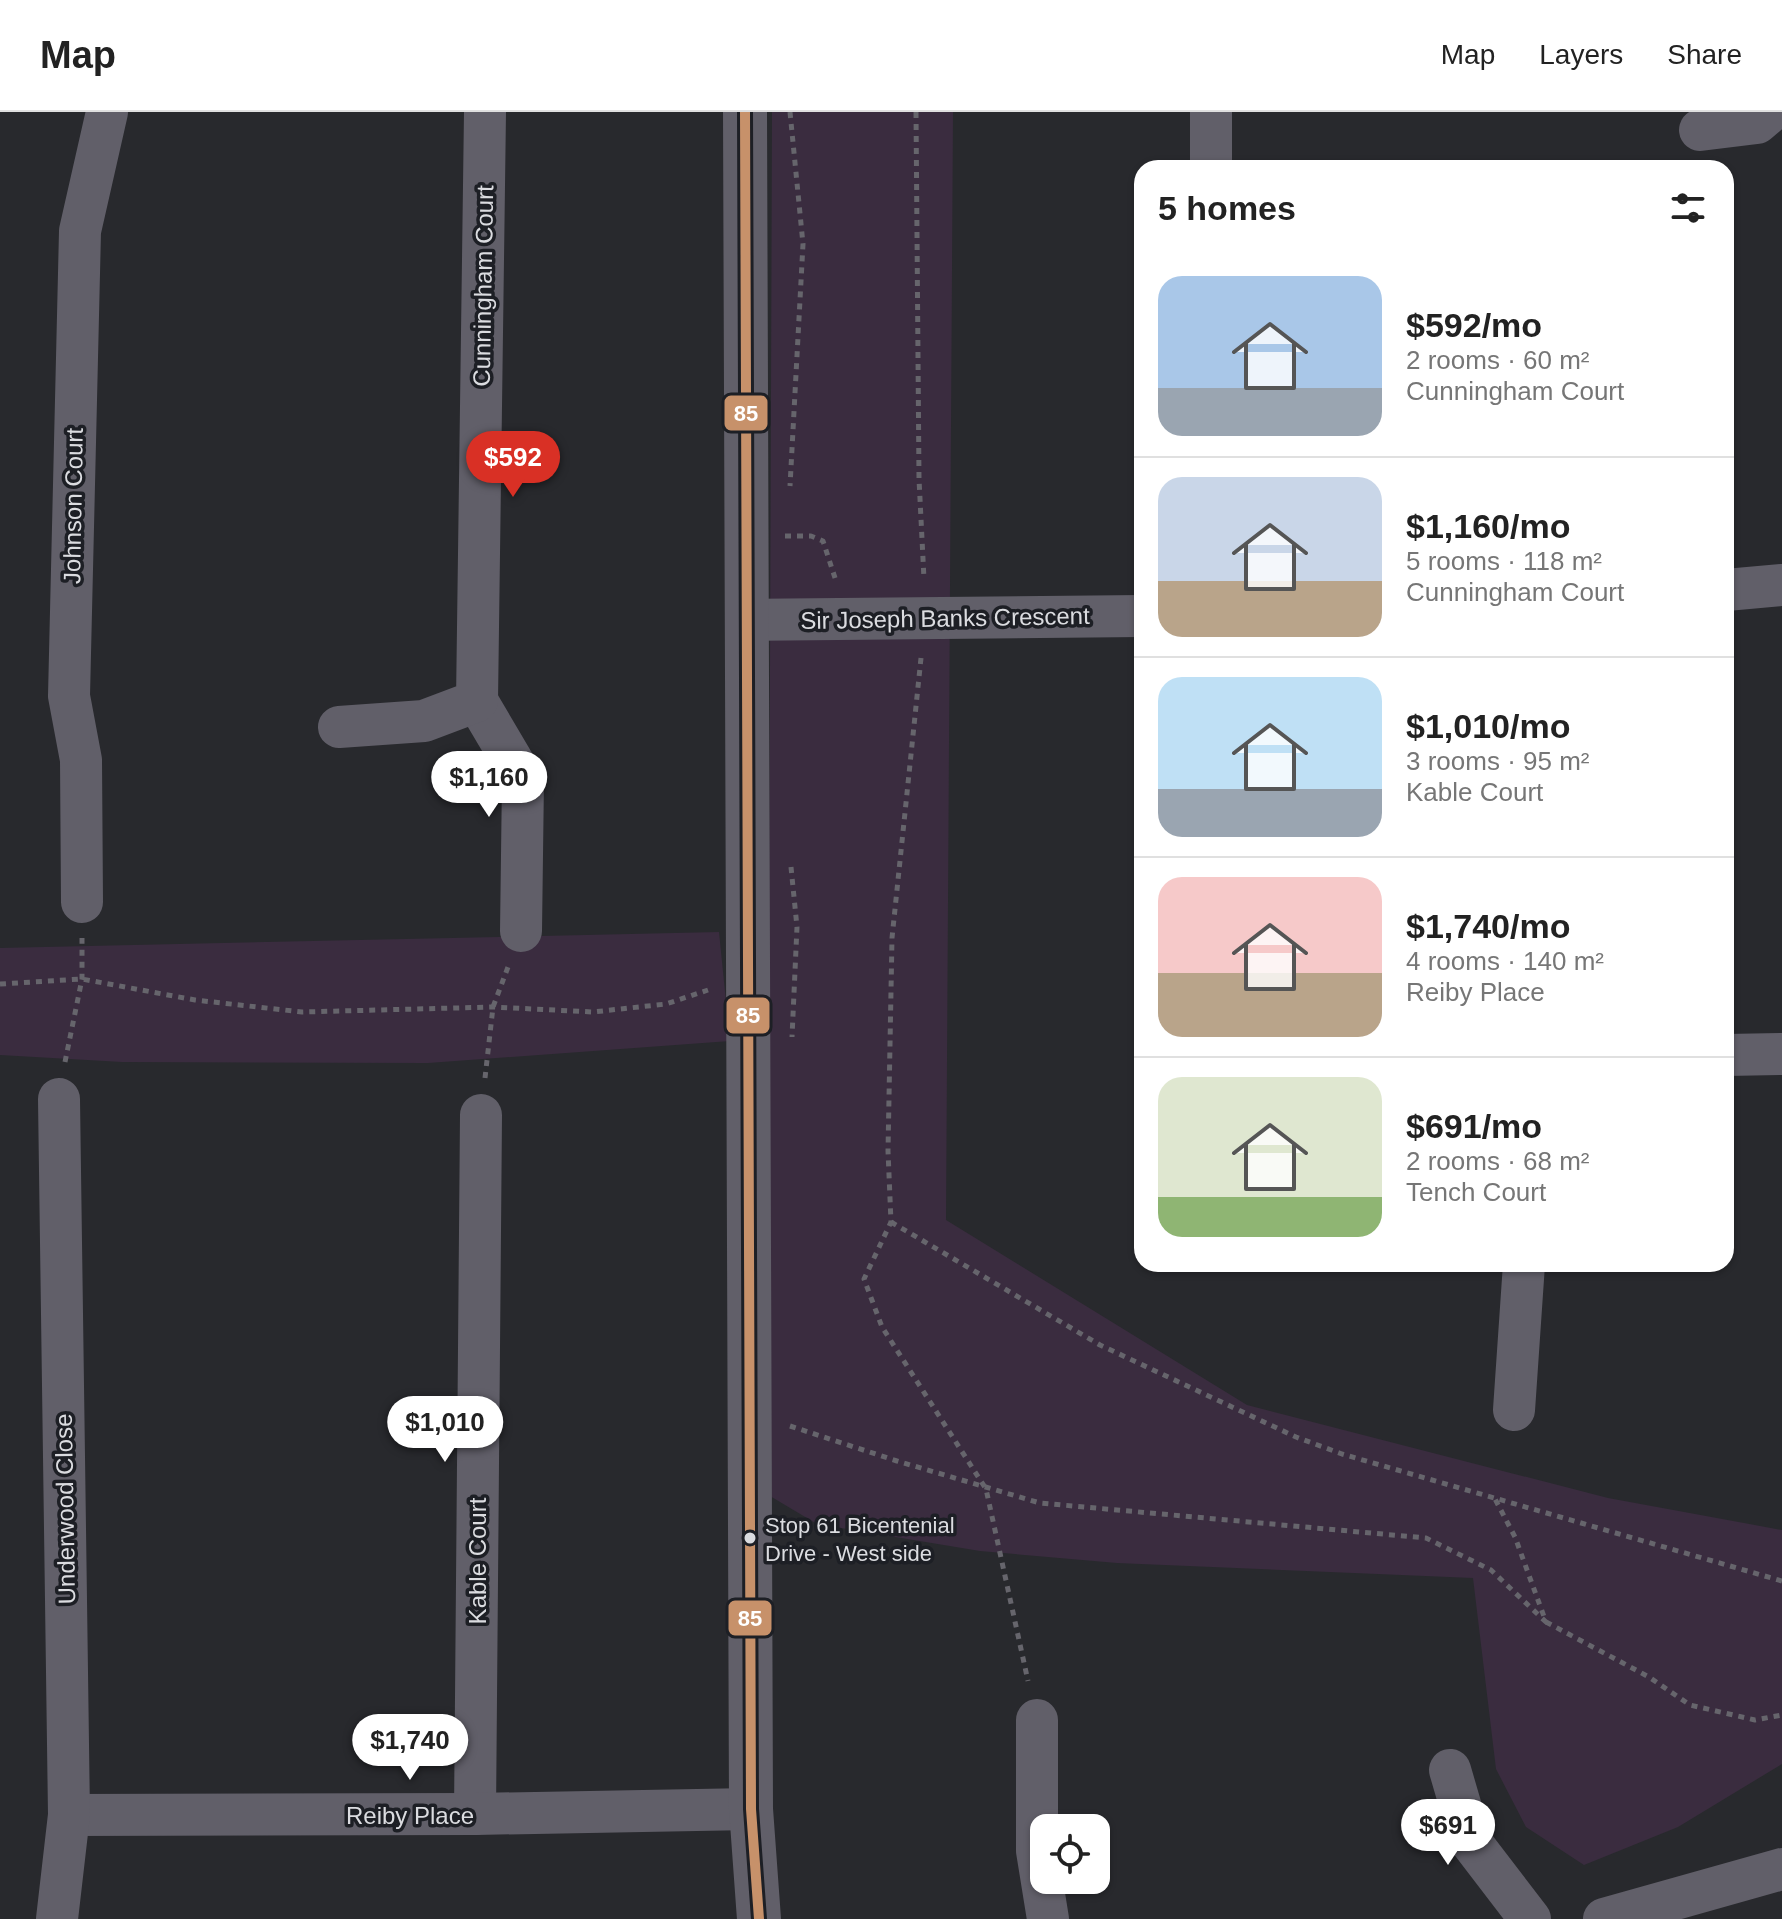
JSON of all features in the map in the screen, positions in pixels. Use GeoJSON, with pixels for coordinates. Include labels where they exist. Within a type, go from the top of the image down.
{"type":"FeatureCollection","features":[{"type":"Feature","properties":{"kind":"street","name":"Johnson Court"},"geometry":{"type":"LineString","coordinates":[[82,902],[81,760],[69,696],[80,231],[107,112]]}},
{"type":"Feature","properties":{"kind":"street","name":"Cunningham Court"},"geometry":{"type":"LineString","coordinates":[[477,701],[485,112]]}},
{"type":"Feature","properties":{"kind":"street"},"geometry":{"type":"LineString","coordinates":[[745,112],[751,1809],[759,1919]]}},
{"type":"Feature","properties":{"kind":"street"},"geometry":{"type":"LineString","coordinates":[[1211,112],[1211,160]]}},
{"type":"Feature","properties":{"kind":"street"},"geometry":{"type":"LineString","coordinates":[[1700,130],[1758,130]]}},
{"type":"Feature","properties":{"kind":"street"},"geometry":{"type":"LineString","coordinates":[[1734,589],[1782,585]]}},
{"type":"Feature","properties":{"kind":"street","name":"Sir Joseph Banks Crescent"},"geometry":{"type":"LineString","coordinates":[[748,620],[1134,616]]}},
{"type":"Feature","properties":{"kind":"street"},"geometry":{"type":"LineString","coordinates":[[339,727],[424,721],[477,701],[523,779],[521,931]]}},
{"type":"Feature","properties":{"kind":"street"},"geometry":{"type":"LineString","coordinates":[[1734,1055],[1782,1054]]}},
{"type":"Feature","properties":{"kind":"street","name":"Underwood Close"},"geometry":{"type":"LineString","coordinates":[[57,1919],[69,1815],[59,1099]]}},
{"type":"Feature","properties":{"kind":"street","name":"Kable Court"},"geometry":{"type":"LineString","coordinates":[[475,1814],[481,1115]]}},
{"type":"Feature","properties":{"kind":"street"},"geometry":{"type":"LineString","coordinates":[[1514,1410],[1523,1272]]}},
{"type":"Feature","properties":{"kind":"street"},"geometry":{"type":"LineString","coordinates":[[1037,1720],[1037,1851],[1048,1919]]}},
{"type":"Feature","properties":{"kind":"street"},"geometry":{"type":"LineString","coordinates":[[1450,1770],[1471,1842],[1530,1919]]}},
{"type":"Feature","properties":{"kind":"street","name":"Reiby Place"},"geometry":{"type":"LineString","coordinates":[[69,1815],[475,1814],[751,1809]]}},
{"type":"Feature","properties":{"kind":"street"},"geometry":{"type":"LineString","coordinates":[[1604,1919],[1782,1869]]}},
{"type":"Feature","properties":{"kind":"path"},"geometry":{"type":"LineString","coordinates":[[916,112],[919,479],[926,617],[892,938],[888,1151],[891,1222],[864,1279],[882,1327],[986,1489],[1037,1720]]}},
{"type":"Feature","properties":{"kind":"path"},"geometry":{"type":"LineString","coordinates":[[788,536],[811,536],[823,541],[832,576],[839,586]]}},
{"type":"Feature","properties":{"kind":"path"},"geometry":{"type":"LineString","coordinates":[[59,1099],[82,979],[82,902]]}},
{"type":"Feature","properties":{"kind":"path"},"geometry":{"type":"LineString","coordinates":[[481,1115],[493,1007],[521,931]]}},
{"type":"Feature","properties":{"kind":"path"},"geometry":{"type":"LineString","coordinates":[[0,984],[82,979],[195,1000],[302,1012],[493,1007],[593,1012],[666,1004],[717,986],[748,986]]}},
{"type":"Feature","properties":{"kind":"path"},"geometry":{"type":"LineString","coordinates":[[891,1222],[1100,1345],[1342,1454],[1782,1581]]}},
{"type":"Feature","properties":{"kind":"path"},"geometry":{"type":"LineString","coordinates":[[782,1423],[986,1489],[1040,1503],[1426,1538],[1491,1570],[1546,1622],[1649,1677],[1690,1705],[1755,1720],[1782,1715]]}},
{"type":"Feature","properties":{"kind":"path"},"geometry":{"type":"LineString","coordinates":[[1494,1497],[1515,1537],[1546,1622]]}},
{"type":"Feature","properties":{"kind":"shaded area"},"geometry":{"type":"Polygon","coordinates":[[[772,112],[953,112],[946,1220],[1247,1405],[1608,1498],[1782,1530],[1782,1764],[1678,1827],[1584,1865],[1526,1827],[1496,1769],[1473,1578],[1117,1563],[980,1551],[817,1524],[750,1484],[768,1225],[772,112]]]}},
{"type":"Feature","properties":{"kind":"shaded area"},"geometry":{"type":"Polygon","coordinates":[[[719,932],[730,1041],[428,1063],[122,1062],[0,1055],[0,948],[719,932]]]}},
{"type":"Feature","properties":{"kind":"transit line","name":"85"},"geometry":{"type":"LineString","coordinates":[[745,112],[751,1809],[759,1919]]}},
{"type":"Feature","properties":{"kind":"place","name":"Stop 61 Bicentenial Drive - West side"},"geometry":{"type":"Point","coordinates":[750,1538]}}]}
